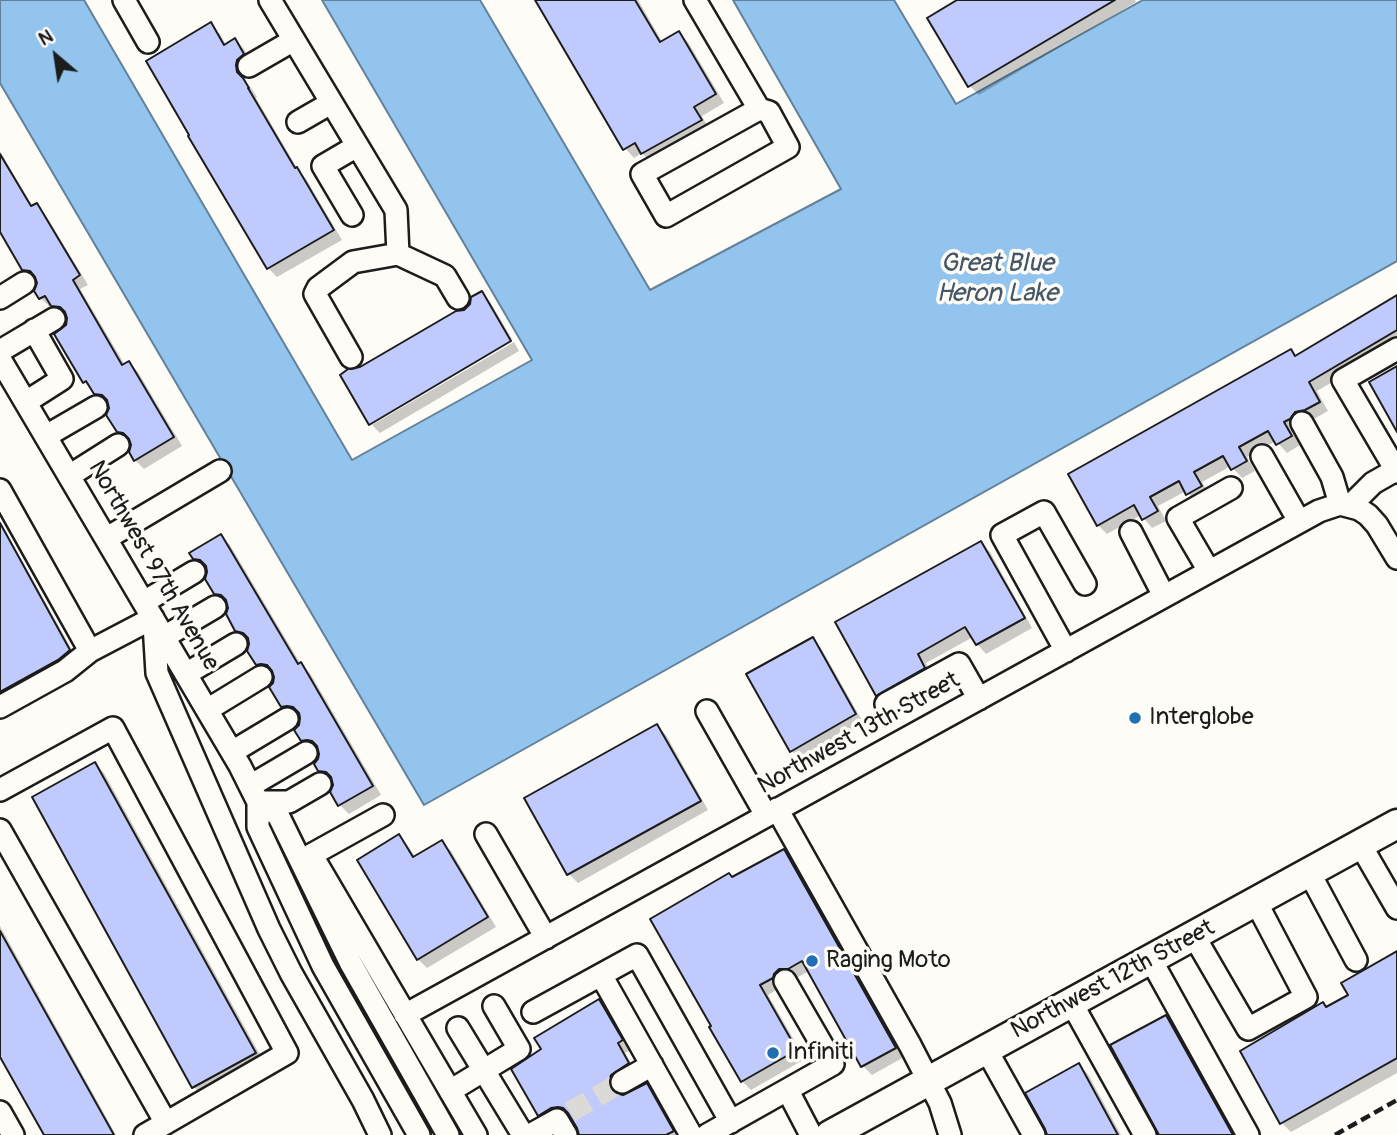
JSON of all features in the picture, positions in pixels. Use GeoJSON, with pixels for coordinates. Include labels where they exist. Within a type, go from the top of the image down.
{"type":"FeatureCollection","features":[{"type":"Feature","properties":{"kind":"main road","name":"Northwest 12th Street"},"geometry":{"type":"LineString","coordinates":[[830,1135],[1397,824]]}},
{"type":"Feature","properties":{"kind":"street"},"geometry":{"type":"LineString","coordinates":[[124,0],[148,42]]}},
{"type":"Feature","properties":{"kind":"street"},"geometry":{"type":"LineString","coordinates":[[270,0],[396,210],[398,254]]}},
{"type":"Feature","properties":{"kind":"street"},"geometry":{"type":"LineString","coordinates":[[695,0],[759,109],[769,112],[788,147],[666,216],[642,174],[759,109]]}},
{"type":"Feature","properties":{"kind":"street"},"geometry":{"type":"LineString","coordinates":[[249,66],[293,40]]}},
{"type":"Feature","properties":{"kind":"street"},"geometry":{"type":"LineString","coordinates":[[298,122],[331,103]]}},
{"type":"Feature","properties":{"kind":"street"},"geometry":{"type":"LineString","coordinates":[[352,215],[323,166],[357,146]]}},
{"type":"Feature","properties":{"kind":"street"},"geometry":{"type":"LineString","coordinates":[[351,357],[315,294],[318,288],[353,262],[398,254],[445,276],[458,298]]}},
{"type":"Feature","properties":{"kind":"street"},"geometry":{"type":"LineString","coordinates":[[0,298],[24,283]]}},
{"type":"Feature","properties":{"kind":"street"},"geometry":{"type":"LineString","coordinates":[[0,351],[54,319]]}},
{"type":"Feature","properties":{"kind":"street"},"geometry":{"type":"LineString","coordinates":[[14,396],[62,379],[34,330]]}},
{"type":"Feature","properties":{"kind":"street"},"geometry":{"type":"LineString","coordinates":[[1397,349],[1343,380],[1397,476]]}},
{"type":"Feature","properties":{"kind":"street","name":"Northwest 97th Avenue"},"geometry":{"type":"LineString","coordinates":[[0,359],[14,396],[46,436],[232,752],[254,794],[258,827],[311,942],[334,989],[418,1135]]}},
{"type":"Feature","properties":{"kind":"street"},"geometry":{"type":"LineString","coordinates":[[46,436],[96,407]]}},
{"type":"Feature","properties":{"kind":"street"},"geometry":{"type":"LineString","coordinates":[[1302,423],[1351,508],[1391,534],[1397,558]]}},
{"type":"Feature","properties":{"kind":"street"},"geometry":{"type":"LineString","coordinates":[[69,476],[118,445]]}},
{"type":"Feature","properties":{"kind":"street"},"geometry":{"type":"LineString","coordinates":[[1262,456],[1299,521]]}},
{"type":"Feature","properties":{"kind":"street"},"geometry":{"type":"LineString","coordinates":[[107,538],[220,471]]}},
{"type":"Feature","properties":{"kind":"street","name":"Northwest 13th Street"},"geometry":{"type":"LineString","coordinates":[[405,1015],[1299,521],[1329,506],[1351,508],[1380,496],[1397,476]]}},
{"type":"Feature","properties":{"kind":"street"},"geometry":{"type":"LineString","coordinates":[[1209,571],[1178,518],[1231,488]]}},
{"type":"Feature","properties":{"kind":"street"},"geometry":{"type":"LineString","coordinates":[[0,490],[90,651]]}},
{"type":"Feature","properties":{"kind":"street"},"geometry":{"type":"LineString","coordinates":[[1066,651],[1002,534],[1044,512],[1085,584]]}},
{"type":"Feature","properties":{"kind":"street"},"geometry":{"type":"LineString","coordinates":[[1131,532],[1164,596]]}},
{"type":"Feature","properties":{"kind":"street"},"geometry":{"type":"LineString","coordinates":[[0,707],[65,671],[148,610],[194,572]]}},
{"type":"Feature","properties":{"kind":"street"},"geometry":{"type":"LineString","coordinates":[[164,637],[215,607]]}},
{"type":"Feature","properties":{"kind":"street"},"geometry":{"type":"LineString","coordinates":[[148,610],[157,673],[247,879],[291,973],[380,1135]]}},
{"type":"Feature","properties":{"kind":"street"},"geometry":{"type":"LineString","coordinates":[[186,674],[236,644]]}},
{"type":"Feature","properties":{"kind":"street"},"geometry":{"type":"LineString","coordinates":[[886,704],[959,664],[979,699]]}},
{"type":"Feature","properties":{"kind":"street"},"geometry":{"type":"LineString","coordinates":[[207,710],[261,677]]}},
{"type":"Feature","properties":{"kind":"street"},"geometry":{"type":"LineString","coordinates":[[707,711],[771,812],[928,1080],[940,1103],[950,1135]]}},
{"type":"Feature","properties":{"kind":"street"},"geometry":{"type":"LineString","coordinates":[[232,752],[287,719]]}},
{"type":"Feature","properties":{"kind":"street"},"geometry":{"type":"LineString","coordinates":[[0,790],[113,727],[287,1053],[145,1135]]}},
{"type":"Feature","properties":{"kind":"street"},"geometry":{"type":"LineString","coordinates":[[254,794],[306,753]]}},
{"type":"Feature","properties":{"kind":"street"},"geometry":{"type":"LineString","coordinates":[[254,794],[289,802],[320,784]]}},
{"type":"Feature","properties":{"kind":"street","name":"Northwest 97th Avenue"},"geometry":{"type":"LineString","coordinates":[[254,794],[278,815],[349,962],[448,1135]]}},
{"type":"Feature","properties":{"kind":"street"},"geometry":{"type":"LineString","coordinates":[[311,855],[383,815]]}},
{"type":"Feature","properties":{"kind":"street"},"geometry":{"type":"LineString","coordinates":[[0,830],[166,1123]]}},
{"type":"Feature","properties":{"kind":"street"},"geometry":{"type":"LineString","coordinates":[[486,834],[546,937]]}},
{"type":"Feature","properties":{"kind":"street"},"geometry":{"type":"LineString","coordinates":[[290,839],[311,855],[476,1135]]}},
{"type":"Feature","properties":{"kind":"street"},"geometry":{"type":"LineString","coordinates":[[1360,844],[1397,908]]}},
{"type":"Feature","properties":{"kind":"street"},"geometry":{"type":"LineString","coordinates":[[1309,872],[1356,960]]}},
{"type":"Feature","properties":{"kind":"street"},"geometry":{"type":"LineString","coordinates":[[1194,936],[1248,1029],[1306,997],[1256,902]]}},
{"type":"Feature","properties":{"kind":"street"},"geometry":{"type":"LineString","coordinates":[[533,1012],[637,955],[731,1122]]}},
{"type":"Feature","properties":{"kind":"street"},"geometry":{"type":"LineString","coordinates":[[1151,960],[1248,1135]]}},
{"type":"Feature","properties":{"kind":"street"},"geometry":{"type":"LineString","coordinates":[[601,975],[691,1135]]}},
{"type":"Feature","properties":{"kind":"street"},"geometry":{"type":"LineString","coordinates":[[708,1135],[833,1064],[785,981]]}},
{"type":"Feature","properties":{"kind":"street"},"geometry":{"type":"LineString","coordinates":[[1071,1002],[1145,1135]]}},
{"type":"Feature","properties":{"kind":"street"},"geometry":{"type":"LineString","coordinates":[[450,1091],[519,1049],[494,1006]]}},
{"type":"Feature","properties":{"kind":"street"},"geometry":{"type":"LineString","coordinates":[[458,1028],[523,1135]]}},
{"type":"Feature","properties":{"kind":"street"},"geometry":{"type":"LineString","coordinates":[[986,1049],[1034,1135]]}},
{"type":"Feature","properties":{"kind":"street"},"geometry":{"type":"LineString","coordinates":[[622,1082],[652,1065]]}},
{"type":"Feature","properties":{"kind":"street"},"geometry":{"type":"LineString","coordinates":[[788,1091],[811,1135]]}},
{"type":"Feature","properties":{"kind":"street"},"geometry":{"type":"LineString","coordinates":[[0,1112],[13,1135]]}},
{"type":"Feature","properties":{"kind":"street"},"geometry":{"type":"LineString","coordinates":[[530,1135],[564,1122]]}},
{"type":"Feature","properties":{"kind":"water","name":"Great Blue Heron Lake"},"geometry":{"type":"Polygon","coordinates":[[[0,0],[84,0],[352,460],[532,360],[322,0],[480,0],[650,290],[841,189],[733,0],[894,0],[956,104],[1143,0],[1397,0],[1397,261],[424,805],[0,83],[0,0]]]}},
{"type":"Feature","properties":{"kind":"building"},"geometry":{"type":"Polygon","coordinates":[[[535,0],[635,0],[660,42],[679,31],[716,94],[694,107],[702,120],[641,154],[635,143],[623,150],[535,0]]]}},
{"type":"Feature","properties":{"kind":"building"},"geometry":{"type":"Polygon","coordinates":[[[957,0],[1115,0],[968,87],[927,18],[957,0]]]}},
{"type":"Feature","properties":{"kind":"building"},"geometry":{"type":"Polygon","coordinates":[[[211,22],[224,45],[235,38],[244,54],[237,60],[237,72],[334,230],[267,269],[146,61],[211,22]]]}},
{"type":"Feature","properties":{"kind":"building"},"geometry":{"type":"Polygon","coordinates":[[[0,154],[31,206],[37,203],[80,275],[73,280],[122,365],[129,361],[174,437],[134,461],[129,452],[129,439],[123,433],[117,432],[106,415],[109,408],[107,400],[102,395],[94,394],[86,381],[83,383],[54,334],[66,325],[65,312],[60,307],[51,306],[45,296],[39,299],[34,291],[37,283],[35,277],[30,271],[22,270],[0,232],[0,154]]]}},
{"type":"Feature","properties":{"kind":"building"},"geometry":{"type":"Polygon","coordinates":[[[482,291],[511,341],[369,425],[340,375],[348,369],[360,367],[456,311],[464,310],[470,304],[471,297],[482,291]]]}},
{"type":"Feature","properties":{"kind":"building"},"geometry":{"type":"Polygon","coordinates":[[[1397,295],[1397,330],[1309,382],[1320,402],[1295,412],[1284,422],[1292,436],[1276,445],[1268,431],[1239,447],[1247,461],[1231,470],[1223,456],[1194,472],[1202,486],[1186,495],[1179,481],[1150,497],[1158,511],[1142,520],[1134,505],[1097,526],[1068,474],[1291,349],[1295,356],[1397,295]]]}},
{"type":"Feature","properties":{"kind":"building"},"geometry":{"type":"Polygon","coordinates":[[[1397,366],[1397,432],[1369,382],[1397,366]]]}},
{"type":"Feature","properties":{"kind":"building"},"geometry":{"type":"Polygon","coordinates":[[[0,523],[70,650],[58,660],[0,692],[0,523]]]}},
{"type":"Feature","properties":{"kind":"building"},"geometry":{"type":"Polygon","coordinates":[[[221,534],[298,664],[301,662],[373,786],[338,806],[330,792],[333,785],[331,777],[326,772],[318,771],[314,764],[319,754],[317,746],[312,741],[301,741],[294,730],[299,725],[299,713],[293,707],[281,707],[269,687],[273,683],[272,671],[267,665],[256,665],[247,651],[248,638],[235,631],[226,614],[226,600],[221,595],[214,594],[205,579],[206,566],[200,560],[193,559],[189,553],[221,534]]]}},
{"type":"Feature","properties":{"kind":"building"},"geometry":{"type":"Polygon","coordinates":[[[981,541],[1025,618],[976,645],[965,627],[918,654],[925,668],[876,696],[835,622],[981,541]]]}},
{"type":"Feature","properties":{"kind":"building"},"geometry":{"type":"Polygon","coordinates":[[[813,637],[856,714],[790,752],[746,674],[813,637]]]}},
{"type":"Feature","properties":{"kind":"building"},"geometry":{"type":"Polygon","coordinates":[[[657,724],[701,801],[567,875],[524,798],[657,724]]]}},
{"type":"Feature","properties":{"kind":"building"},"geometry":{"type":"Polygon","coordinates":[[[95,762],[256,1053],[192,1088],[32,797],[95,762]]]}},
{"type":"Feature","properties":{"kind":"building"},"geometry":{"type":"Polygon","coordinates":[[[399,834],[413,857],[442,840],[488,917],[417,960],[357,860],[399,834]]]}},
{"type":"Feature","properties":{"kind":"building"},"geometry":{"type":"Polygon","coordinates":[[[784,849],[896,1048],[861,1067],[802,961],[788,969],[779,969],[773,978],[760,985],[797,1050],[741,1082],[650,919],[729,873],[732,877],[784,849]]]}},
{"type":"Feature","properties":{"kind":"building"},"geometry":{"type":"Polygon","coordinates":[[[0,931],[114,1135],[44,1135],[0,1057],[0,931]]]}},
{"type":"Feature","properties":{"kind":"building"},"geometry":{"type":"Polygon","coordinates":[[[1397,951],[1397,1058],[1280,1124],[1240,1051],[1323,1002],[1326,1007],[1348,995],[1341,983],[1397,951]]]}},
{"type":"Feature","properties":{"kind":"building"},"geometry":{"type":"Polygon","coordinates":[[[599,999],[623,1040],[618,1043],[629,1063],[611,1075],[610,1088],[623,1095],[647,1083],[674,1131],[666,1135],[579,1135],[563,1108],[551,1108],[538,1116],[511,1069],[541,1049],[534,1038],[599,999]]]}},
{"type":"Feature","properties":{"kind":"building"},"geometry":{"type":"Polygon","coordinates":[[[1166,1015],[1233,1135],[1159,1135],[1110,1045],[1166,1015]]]}},
{"type":"Feature","properties":{"kind":"building"},"geometry":{"type":"Polygon","coordinates":[[[1079,1063],[1118,1135],[1047,1135],[1025,1093],[1079,1063]]]}},
{"type":"Feature","properties":{"kind":"tunnel"},"geometry":{"type":"LineString","coordinates":[[570,1112],[622,1082]]}},
{"type":"Feature","properties":{"kind":"railway"},"geometry":{"type":"LineString","coordinates":[[1335,1135],[1397,1100]]}},
{"type":"Feature","properties":{"kind":"place","name":"Interglobe"},"geometry":{"type":"Point","coordinates":[1135,718]}},
{"type":"Feature","properties":{"kind":"place","name":"Raging Moto"},"geometry":{"type":"Point","coordinates":[812,961]}},
{"type":"Feature","properties":{"kind":"place","name":"Infiniti"},"geometry":{"type":"Point","coordinates":[773,1053]}}]}
